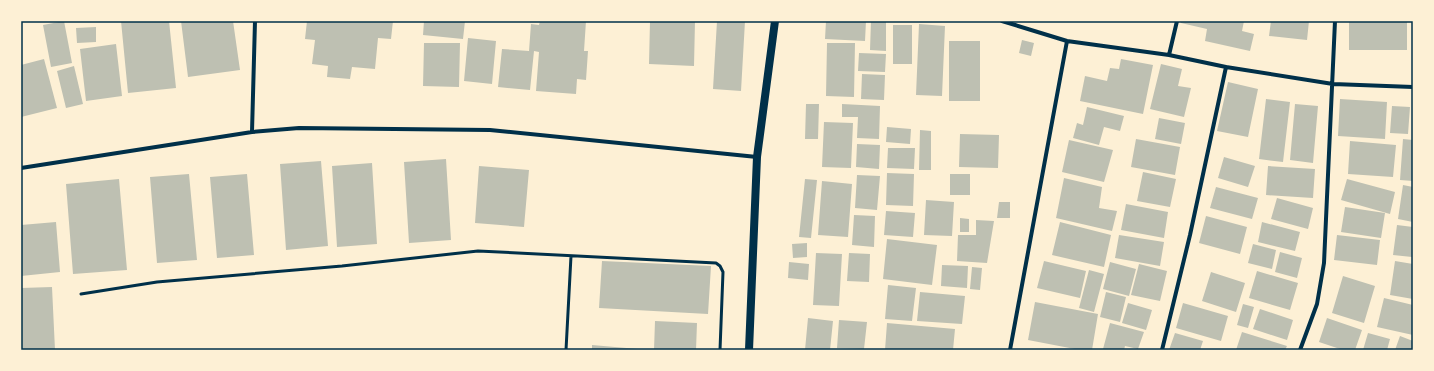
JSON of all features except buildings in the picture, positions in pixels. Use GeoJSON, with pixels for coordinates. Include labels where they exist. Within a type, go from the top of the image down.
{"type":"FeatureCollection","features":[{"type":"Feature","properties":{"kind":"main road"},"geometry":{"type":"LineString","coordinates":[[749,350],[757,157],[775,21]]}},
{"type":"Feature","properties":{"kind":"street"},"geometry":{"type":"LineString","coordinates":[[252,132],[255,21]]}},
{"type":"Feature","properties":{"kind":"street"},"geometry":{"type":"LineString","coordinates":[[1002,21],[1013,22],[1067,41],[1169,55],[1226,68],[1333,84],[1413,87]]}},
{"type":"Feature","properties":{"kind":"street"},"geometry":{"type":"LineString","coordinates":[[1169,55],[1177,21]]}},
{"type":"Feature","properties":{"kind":"street"},"geometry":{"type":"LineString","coordinates":[[1300,350],[1316,304],[1324,263],[1335,21]]}},
{"type":"Feature","properties":{"kind":"street"},"geometry":{"type":"LineString","coordinates":[[1010,350],[1067,41]]}},
{"type":"Feature","properties":{"kind":"street"},"geometry":{"type":"LineString","coordinates":[[1162,350],[1190,235],[1226,68]]}},
{"type":"Feature","properties":{"kind":"street"},"geometry":{"type":"LineString","coordinates":[[21,168],[252,132],[299,128],[490,130],[757,157]]}},
{"type":"Feature","properties":{"kind":"lane"},"geometry":{"type":"LineString","coordinates":[[81,294],[157,282],[342,266],[478,251],[716,263],[720,266],[723,272],[720,350]]}},
{"type":"Feature","properties":{"kind":"lane"},"geometry":{"type":"LineString","coordinates":[[566,350],[571,256]]}}]}
